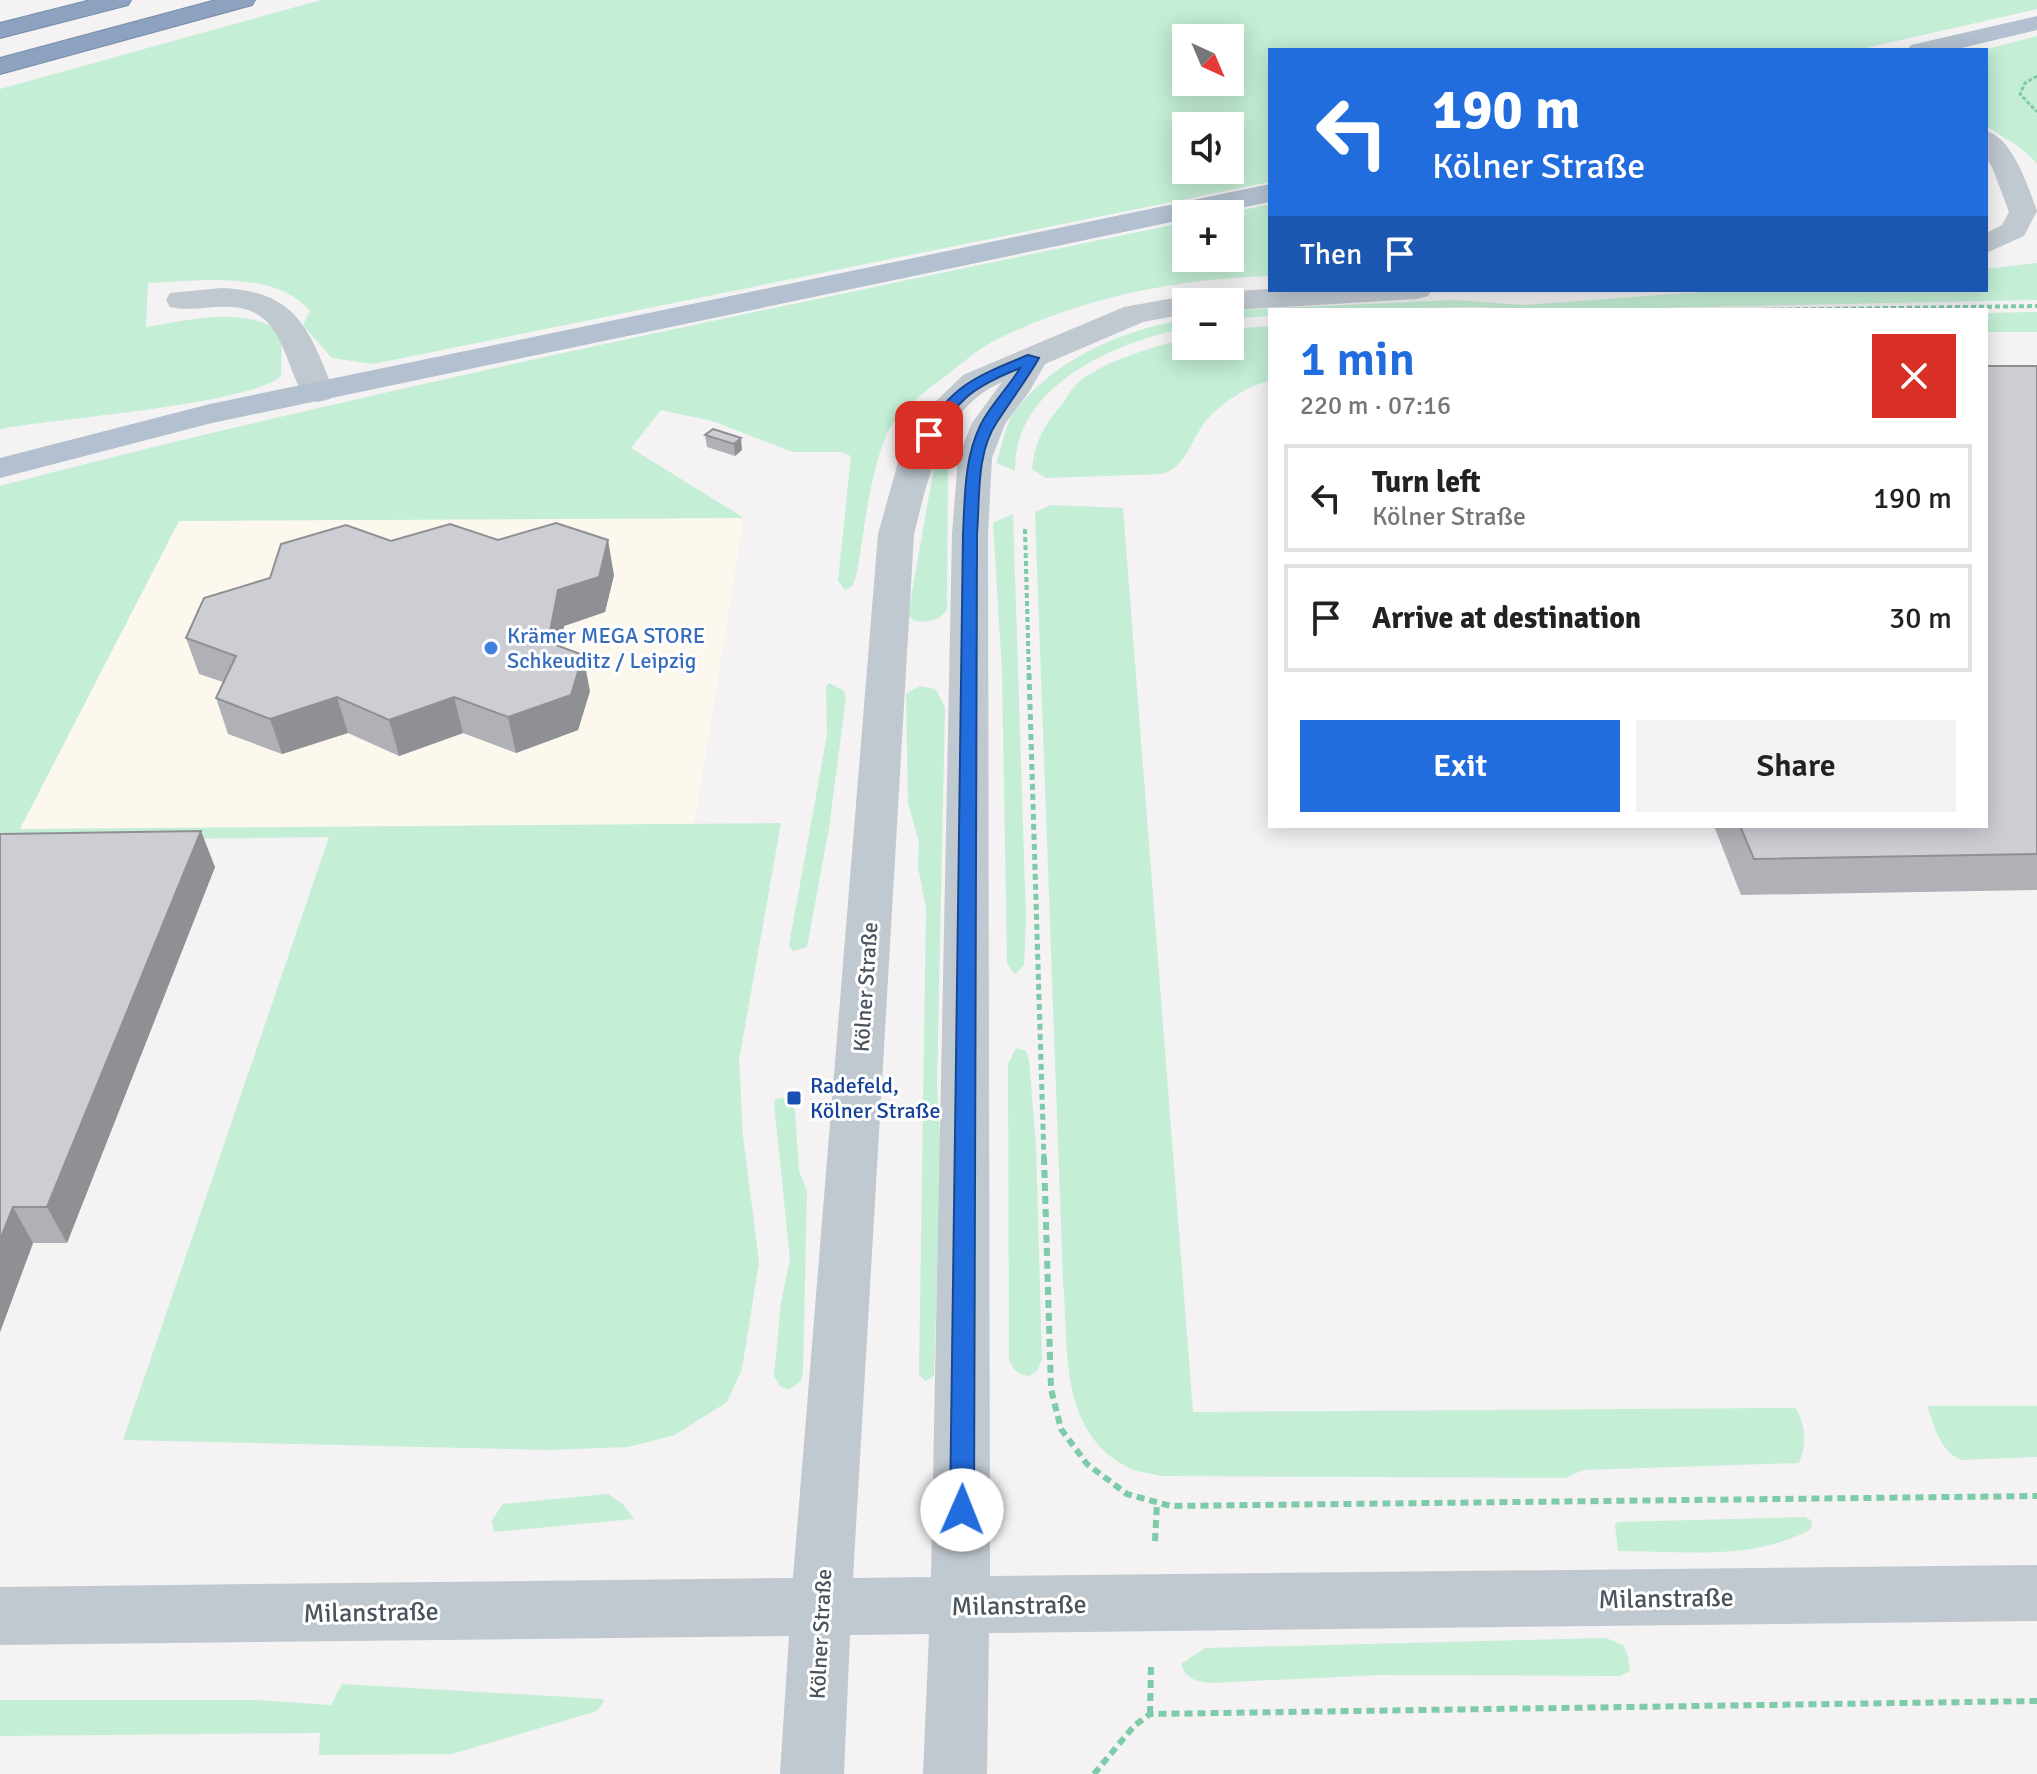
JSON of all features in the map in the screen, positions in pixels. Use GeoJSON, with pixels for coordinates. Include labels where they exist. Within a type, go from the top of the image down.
{"type":"FeatureCollection","features":[{"type":"Feature","properties":{"kind":"highway"},"geometry":{"type":"LineString","coordinates":[[0,31],[119,0]]}},
{"type":"Feature","properties":{"kind":"highway"},"geometry":{"type":"LineString","coordinates":[[0,68],[243,0]]}},
{"type":"Feature","properties":{"kind":"main road"},"geometry":{"type":"LineString","coordinates":[[1929,48],[2037,23]]}},
{"type":"Feature","properties":{"kind":"main road"},"geometry":{"type":"LineString","coordinates":[[0,447],[210,414],[1268,193]]}},
{"type":"Feature","properties":{"kind":"main road"},"geometry":{"type":"LineString","coordinates":[[0,468],[210,414]]}},
{"type":"Feature","properties":{"kind":"street"},"geometry":{"type":"LineString","coordinates":[[1988,244],[2026,234],[2023,212],[2006,166],[1990,150]]}},
{"type":"Feature","properties":{"kind":"street"},"geometry":{"type":"LineString","coordinates":[[1244,300],[1381,292]]}},
{"type":"Feature","properties":{"kind":"street"},"geometry":{"type":"LineString","coordinates":[[181,300],[224,296],[259,302],[272,310],[285,319],[318,392]]}},
{"type":"Feature","properties":{"kind":"street","name":"Kölner Straße"},"geometry":{"type":"LineString","coordinates":[[812,1774],[896,534],[917,455],[940,416],[975,382],[1135,314],[1172,307]]}},
{"type":"Feature","properties":{"kind":"street"},"geometry":{"type":"LineString","coordinates":[[955,1774],[961,1606],[970,534],[975,458],[989,423],[1013,392],[1032,358]]}},
{"type":"Feature","properties":{"kind":"street","name":"Milanstraße"},"geometry":{"type":"LineString","coordinates":[[0,1616],[2037,1593]]}},
{"type":"Feature","properties":{"kind":"path"},"geometry":{"type":"LineString","coordinates":[[2037,76],[2025,83],[2020,94],[2037,112]]}},
{"type":"Feature","properties":{"kind":"path"},"geometry":{"type":"LineString","coordinates":[[1896,308],[2037,306]]}},
{"type":"Feature","properties":{"kind":"path"},"geometry":{"type":"LineString","coordinates":[[1025,526],[1051,1389],[1061,1429],[1087,1464],[1127,1494],[1171,1506],[2037,1496]]}},
{"type":"Feature","properties":{"kind":"path"},"geometry":{"type":"LineString","coordinates":[[1094,1774],[1125,1735],[1150,1714],[2037,1701]]}},
{"type":"Feature","properties":{"kind":"shaded area"},"geometry":{"type":"Polygon","coordinates":[[[744,518],[694,825],[19,829],[179,521],[744,518]]]}},
{"type":"Feature","properties":{"kind":"green space"},"geometry":{"type":"Polygon","coordinates":[[[321,0],[2037,0],[2037,9],[1866,48],[1268,48],[1268,182],[373,364],[332,358],[303,325],[310,311],[296,298],[278,289],[235,280],[148,283],[146,327],[216,317],[251,319],[267,324],[282,333],[281,376],[262,386],[192,403],[0,429],[0,89],[321,0]]]}},
{"type":"Feature","properties":{"kind":"green space"},"geometry":{"type":"Polygon","coordinates":[[[2037,36],[2037,163],[2021,148],[1988,127],[1988,49],[2037,36]]]}},
{"type":"Feature","properties":{"kind":"green space"},"geometry":{"type":"Polygon","coordinates":[[[1268,204],[1268,276],[1163,287],[1058,314],[986,346],[912,403],[887,434],[871,486],[856,577],[852,586],[845,590],[838,581],[851,456],[841,452],[793,452],[712,421],[661,410],[631,448],[744,518],[179,521],[20,829],[781,823],[739,1060],[743,1136],[759,1262],[742,1369],[727,1402],[675,1435],[628,1447],[549,1450],[123,1440],[329,837],[0,841],[0,486],[295,413],[740,315],[1172,225],[1172,272],[1244,272],[1244,210],[1268,204]]]}},
{"type":"Feature","properties":{"kind":"green space"},"geometry":{"type":"Polygon","coordinates":[[[2037,263],[2037,300],[1651,308],[1275,308],[1455,300],[1523,305],[1702,292],[1988,292],[1988,269],[2037,263]]]}},
{"type":"Feature","properties":{"kind":"green space"},"geometry":{"type":"Polygon","coordinates":[[[1268,308],[1268,316],[1244,318],[1244,309],[1268,308]]]}},
{"type":"Feature","properties":{"kind":"green space"},"geometry":{"type":"Polygon","coordinates":[[[2037,312],[2037,332],[1988,332],[1988,313],[2037,312]]]}},
{"type":"Feature","properties":{"kind":"green space"},"geometry":{"type":"Polygon","coordinates":[[[1172,322],[1172,332],[1129,344],[1100,357],[1050,392],[1031,415],[1019,441],[1015,471],[996,463],[1015,411],[1050,376],[1114,339],[1172,322]]]}},
{"type":"Feature","properties":{"kind":"green space"},"geometry":{"type":"Polygon","coordinates":[[[1268,326],[1268,381],[1243,391],[1218,409],[1205,422],[1177,466],[1162,474],[1046,478],[1032,469],[1040,436],[1082,379],[1109,364],[1172,342],[1172,360],[1244,360],[1244,328],[1268,326]]]}},
{"type":"Feature","properties":{"kind":"green space"},"geometry":{"type":"Polygon","coordinates":[[[952,454],[957,458],[948,470],[947,610],[932,620],[914,621],[908,615],[936,456],[952,454]]]}},
{"type":"Feature","properties":{"kind":"green space"},"geometry":{"type":"Polygon","coordinates":[[[1051,505],[1123,508],[1193,1412],[1796,1408],[1804,1436],[1799,1463],[1583,1470],[1566,1478],[1161,1476],[1125,1466],[1103,1450],[1088,1430],[1071,1384],[1063,1280],[1035,512],[1051,505]]]}},
{"type":"Feature","properties":{"kind":"green space"},"geometry":{"type":"Polygon","coordinates":[[[1013,514],[1026,919],[1024,965],[1015,974],[1007,964],[1002,672],[993,523],[1013,514]]]}},
{"type":"Feature","properties":{"kind":"green space"},"geometry":{"type":"Polygon","coordinates":[[[829,683],[843,690],[846,697],[829,828],[807,947],[793,951],[789,945],[827,735],[826,687],[829,683]]]}},
{"type":"Feature","properties":{"kind":"green space"},"geometry":{"type":"Polygon","coordinates":[[[920,686],[936,689],[945,708],[937,1085],[941,1152],[934,1376],[925,1381],[919,1374],[926,908],[918,867],[919,842],[908,803],[906,694],[920,686]]]}},
{"type":"Feature","properties":{"kind":"green space"},"geometry":{"type":"Polygon","coordinates":[[[1016,1048],[1026,1051],[1029,1060],[1036,1146],[1042,1359],[1037,1371],[1029,1376],[1016,1371],[1009,1358],[1008,1064],[1016,1048]]]}},
{"type":"Feature","properties":{"kind":"green space"},"geometry":{"type":"Polygon","coordinates":[[[789,1097],[795,1111],[799,1171],[807,1191],[803,1371],[801,1381],[788,1390],[780,1386],[774,1376],[781,1303],[790,1259],[774,1103],[776,1099],[789,1097]]]}},
{"type":"Feature","properties":{"kind":"green space"},"geometry":{"type":"Polygon","coordinates":[[[1927,1406],[2037,1406],[2037,1457],[1961,1460],[1943,1444],[1927,1406]]]}},
{"type":"Feature","properties":{"kind":"green space"},"geometry":{"type":"Polygon","coordinates":[[[608,1494],[623,1504],[634,1519],[494,1532],[492,1520],[503,1504],[608,1494]]]}},
{"type":"Feature","properties":{"kind":"green space"},"geometry":{"type":"Polygon","coordinates":[[[1805,1517],[1812,1521],[1811,1529],[1789,1539],[1766,1546],[1717,1552],[1618,1551],[1615,1525],[1618,1522],[1805,1517]]]}},
{"type":"Feature","properties":{"kind":"green space"},"geometry":{"type":"Polygon","coordinates":[[[1606,1638],[1623,1645],[1630,1671],[1620,1676],[1380,1675],[1210,1683],[1192,1678],[1185,1673],[1181,1664],[1205,1648],[1606,1638]]]}},
{"type":"Feature","properties":{"kind":"green space"},"geometry":{"type":"Polygon","coordinates":[[[342,1684],[604,1701],[597,1711],[452,1754],[319,1755],[320,1733],[0,1736],[0,1700],[257,1700],[331,1705],[342,1684]]]}},
{"type":"Feature","properties":{"kind":"building"},"geometry":{"type":"Polygon","coordinates":[[[1988,366],[2037,366],[2037,854],[1754,859],[1741,828],[1988,828],[1988,366]]]}},
{"type":"Feature","properties":{"kind":"building"},"geometry":{"type":"Polygon","coordinates":[[[713,429],[741,438],[734,444],[705,435],[713,429]]]}},
{"type":"Feature","properties":{"kind":"building"},"geometry":{"type":"Polygon","coordinates":[[[556,523],[608,540],[599,577],[558,590],[548,642],[583,655],[571,695],[508,717],[454,697],[389,720],[337,697],[270,719],[216,698],[236,656],[186,638],[204,598],[270,578],[281,544],[346,525],[391,541],[450,524],[498,540],[556,523]]]}},
{"type":"Feature","properties":{"kind":"building"},"geometry":{"type":"Polygon","coordinates":[[[201,831],[47,1207],[13,1207],[0,1240],[0,834],[201,831]]]}},
{"type":"Feature","properties":{"kind":"place","name":"Krämer MEGA STORE Schkeuditz / Leipzig"},"geometry":{"type":"Point","coordinates":[491,648]}},
{"type":"Feature","properties":{"kind":"place","name":"Radefeld, Kölner Straße"},"geometry":{"type":"Point","coordinates":[794,1098]}},
{"type":"Feature","properties":{"kind":"route"},"geometry":{"type":"LineString","coordinates":[[929,435],[940,416],[975,382],[1032,358],[1013,392],[989,423],[975,458],[970,534],[962,1510]]}}]}
